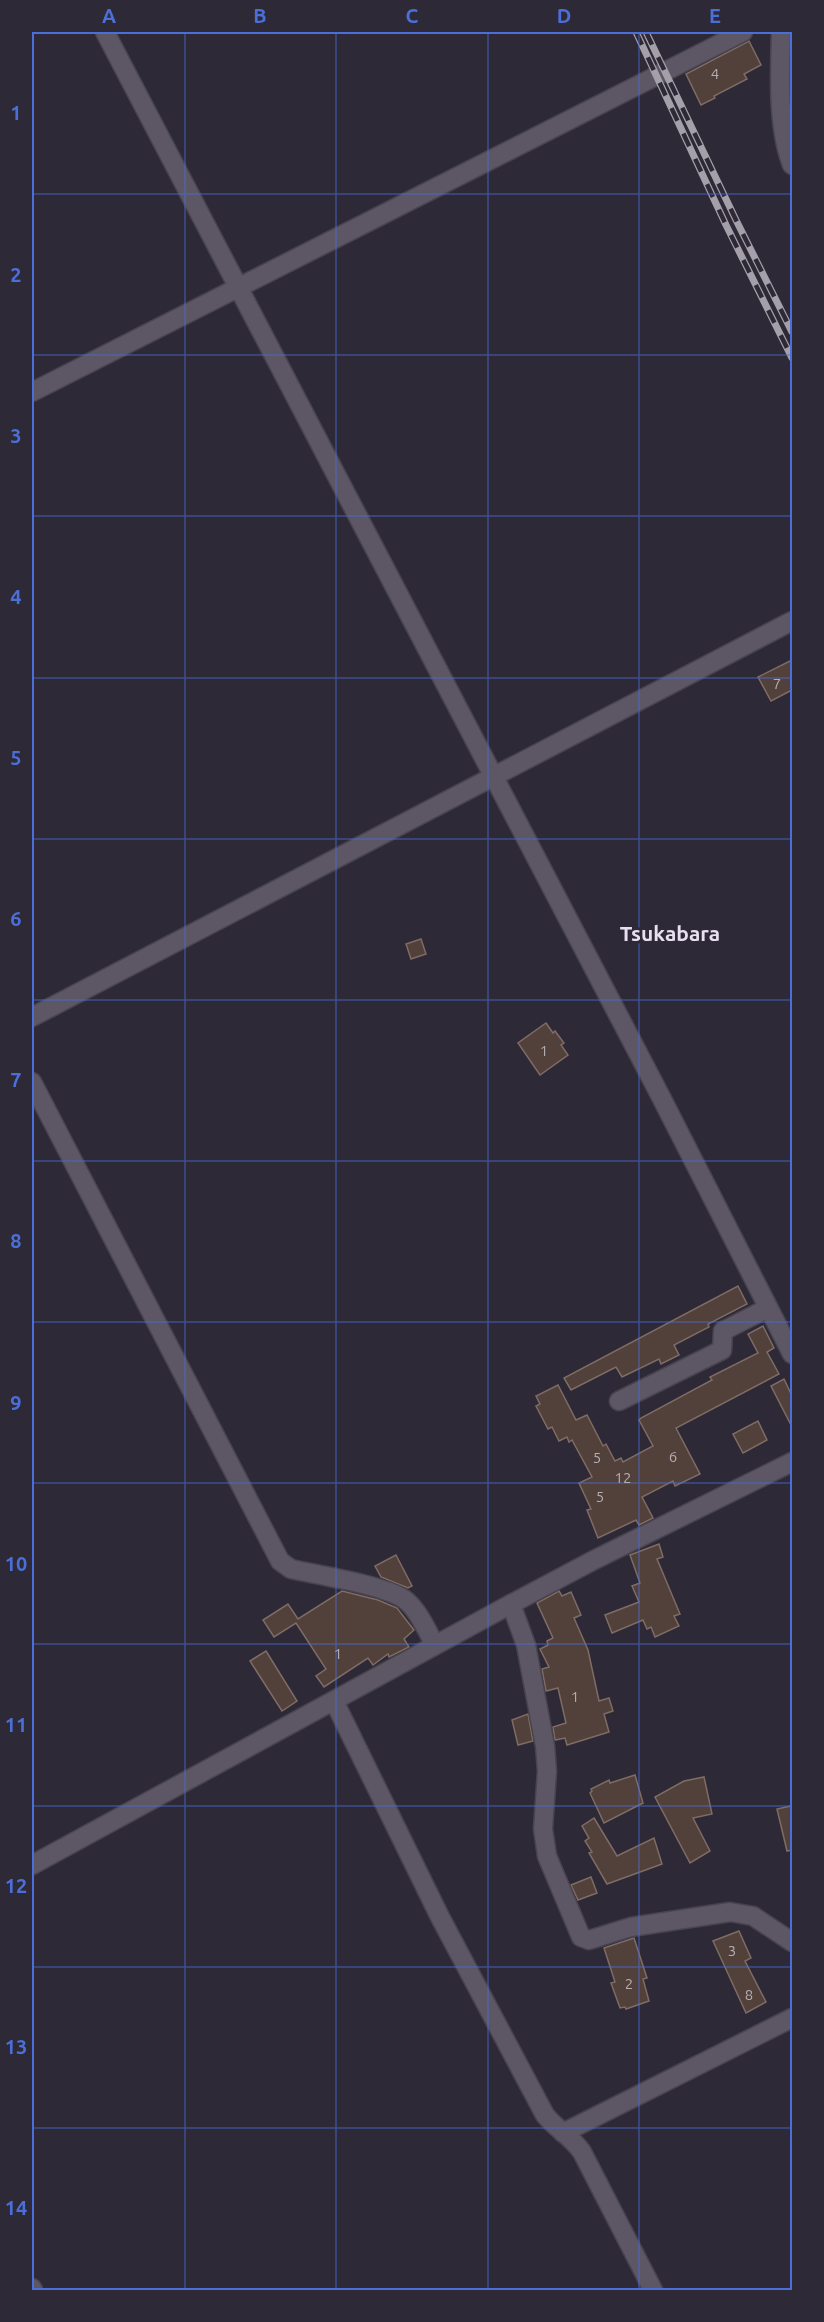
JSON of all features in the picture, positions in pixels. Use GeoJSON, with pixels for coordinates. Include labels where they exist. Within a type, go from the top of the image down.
{"type":"FeatureCollection","features":[{"type":"Feature","properties":{"kind":"street"},"geometry":{"type":"LineString","coordinates":[[105,32],[661,1097],[792,1354]]}},
{"type":"Feature","properties":{"kind":"street"},"geometry":{"type":"LineString","coordinates":[[32,392],[237,286],[743,32]]}},
{"type":"Feature","properties":{"kind":"street"},"geometry":{"type":"LineString","coordinates":[[781,32],[783,126],[785,143],[792,165]]}},
{"type":"Feature","properties":{"kind":"street"},"geometry":{"type":"LineString","coordinates":[[32,1017],[792,621]]}},
{"type":"Feature","properties":{"kind":"street"},"geometry":{"type":"LineString","coordinates":[[32,1082],[280,1561],[291,1569],[375,1588],[404,1599],[412,1607],[435,1645]]}},
{"type":"Feature","properties":{"kind":"street"},"geometry":{"type":"LineString","coordinates":[[619,1401],[722,1350],[723,1331],[768,1308]]}},
{"type":"Feature","properties":{"kind":"street"},"geometry":{"type":"LineString","coordinates":[[32,1864],[594,1560],[792,1462]]}},
{"type":"Feature","properties":{"kind":"street"},"geometry":{"type":"LineString","coordinates":[[511,1604],[526,1645],[545,1746],[547,1772],[543,1829],[547,1856],[581,1937],[589,1940],[631,1927],[666,1920],[730,1912],[753,1916],[792,1942]]}},
{"type":"Feature","properties":{"kind":"street"},"geometry":{"type":"LineString","coordinates":[[334,1701],[441,1917],[539,2105],[553,2126],[574,2140],[582,2152],[653,2290]]}},
{"type":"Feature","properties":{"kind":"street"},"geometry":{"type":"LineString","coordinates":[[564,2133],[792,2018]]}},
{"type":"Feature","properties":{"kind":"building"},"geometry":{"type":"Polygon","coordinates":[[[749,41],[761,65],[744,74],[747,79],[701,105],[686,74],[749,41]]]}},
{"type":"Feature","properties":{"kind":"building"},"geometry":{"type":"Polygon","coordinates":[[[792,660],[792,690],[771,701],[758,677],[792,660]]]}},
{"type":"Feature","properties":{"kind":"building"},"geometry":{"type":"Polygon","coordinates":[[[421,939],[426,954],[411,959],[406,944],[421,939]]]}},
{"type":"Feature","properties":{"kind":"building"},"geometry":{"type":"Polygon","coordinates":[[[546,1023],[564,1043],[561,1045],[568,1055],[540,1075],[518,1043],[546,1023]]]}},
{"type":"Feature","properties":{"kind":"building"},"geometry":{"type":"Polygon","coordinates":[[[738,1286],[747,1304],[674,1345],[679,1355],[661,1364],[659,1359],[622,1377],[616,1367],[571,1390],[564,1378],[738,1286]]]}},
{"type":"Feature","properties":{"kind":"building"},"geometry":{"type":"Polygon","coordinates":[[[763,1326],[774,1348],[767,1352],[779,1374],[676,1428],[700,1474],[675,1486],[673,1481],[642,1497],[653,1518],[639,1525],[636,1520],[598,1538],[587,1510],[591,1509],[579,1483],[592,1477],[572,1440],[569,1442],[567,1437],[559,1441],[552,1427],[548,1429],[536,1406],[540,1404],[536,1396],[558,1385],[576,1420],[587,1415],[603,1446],[606,1444],[615,1461],[621,1458],[623,1462],[653,1446],[639,1420],[641,1418],[712,1380],[710,1377],[758,1353],[748,1334],[763,1326]]]}},
{"type":"Feature","properties":{"kind":"building"},"geometry":{"type":"Polygon","coordinates":[[[784,1379],[792,1396],[792,1427],[771,1386],[784,1379]]]}},
{"type":"Feature","properties":{"kind":"building"},"geometry":{"type":"Polygon","coordinates":[[[758,1421],[767,1440],[743,1453],[733,1434],[758,1421]]]}},
{"type":"Feature","properties":{"kind":"building"},"geometry":{"type":"Polygon","coordinates":[[[659,1544],[663,1557],[657,1559],[680,1614],[674,1616],[679,1626],[655,1637],[651,1627],[647,1629],[643,1620],[612,1633],[605,1615],[639,1602],[632,1586],[640,1583],[630,1555],[659,1544]]]}},
{"type":"Feature","properties":{"kind":"building"},"geometry":{"type":"Polygon","coordinates":[[[396,1555],[412,1586],[408,1588],[381,1577],[375,1566],[396,1555]]]}},
{"type":"Feature","properties":{"kind":"building"},"geometry":{"type":"Polygon","coordinates":[[[342,1591],[378,1600],[397,1608],[414,1630],[404,1639],[409,1647],[389,1657],[388,1654],[373,1665],[368,1658],[324,1687],[316,1676],[326,1669],[296,1623],[274,1637],[263,1620],[288,1604],[298,1619],[342,1591]]]}},
{"type":"Feature","properties":{"kind":"building"},"geometry":{"type":"Polygon","coordinates":[[[559,1591],[562,1596],[571,1592],[581,1615],[574,1618],[588,1650],[599,1701],[609,1698],[613,1711],[604,1714],[609,1732],[567,1745],[565,1738],[555,1740],[553,1727],[566,1723],[558,1688],[546,1691],[542,1669],[549,1667],[540,1649],[548,1645],[547,1641],[553,1638],[537,1603],[559,1591]]]}},
{"type":"Feature","properties":{"kind":"building"},"geometry":{"type":"Polygon","coordinates":[[[266,1651],[297,1701],[282,1711],[250,1661],[266,1651]]]}},
{"type":"Feature","properties":{"kind":"building"},"geometry":{"type":"Polygon","coordinates":[[[528,1714],[533,1741],[518,1745],[512,1720],[528,1714]]]}},
{"type":"Feature","properties":{"kind":"building"},"geometry":{"type":"Polygon","coordinates":[[[635,1775],[643,1803],[604,1823],[590,1793],[591,1789],[609,1780],[610,1783],[635,1775]]]}},
{"type":"Feature","properties":{"kind":"building"},"geometry":{"type":"Polygon","coordinates":[[[704,1777],[712,1814],[693,1818],[710,1851],[690,1863],[655,1797],[684,1781],[704,1777]]]}},
{"type":"Feature","properties":{"kind":"building"},"geometry":{"type":"Polygon","coordinates":[[[791,1806],[792,1850],[787,1851],[777,1809],[791,1806]]]}},
{"type":"Feature","properties":{"kind":"building"},"geometry":{"type":"Polygon","coordinates":[[[594,1818],[617,1856],[654,1838],[662,1864],[607,1884],[589,1853],[592,1852],[585,1841],[589,1838],[582,1826],[594,1818]]]}},
{"type":"Feature","properties":{"kind":"building"},"geometry":{"type":"Polygon","coordinates":[[[591,1877],[597,1893],[578,1900],[571,1885],[591,1877]]]}},
{"type":"Feature","properties":{"kind":"building"},"geometry":{"type":"Polygon","coordinates":[[[739,1931],[751,1958],[745,1961],[766,2002],[746,2013],[713,1941],[739,1931]]]}},
{"type":"Feature","properties":{"kind":"building"},"geometry":{"type":"Polygon","coordinates":[[[634,1938],[647,1978],[643,1979],[649,2001],[626,2009],[625,2007],[620,2008],[611,1983],[615,1982],[604,1948],[634,1938]]]}},
{"type":"Feature","properties":{"kind":"railway"},"geometry":{"type":"LineString","coordinates":[[636,32],[726,225],[792,358]]}},
{"type":"Feature","properties":{"kind":"railway"},"geometry":{"type":"LineString","coordinates":[[646,32],[792,332]]}},
{"type":"Feature","properties":{"kind":"district","name":"Tsukabara"},"geometry":{"type":"Point","coordinates":[670,933]}}]}
